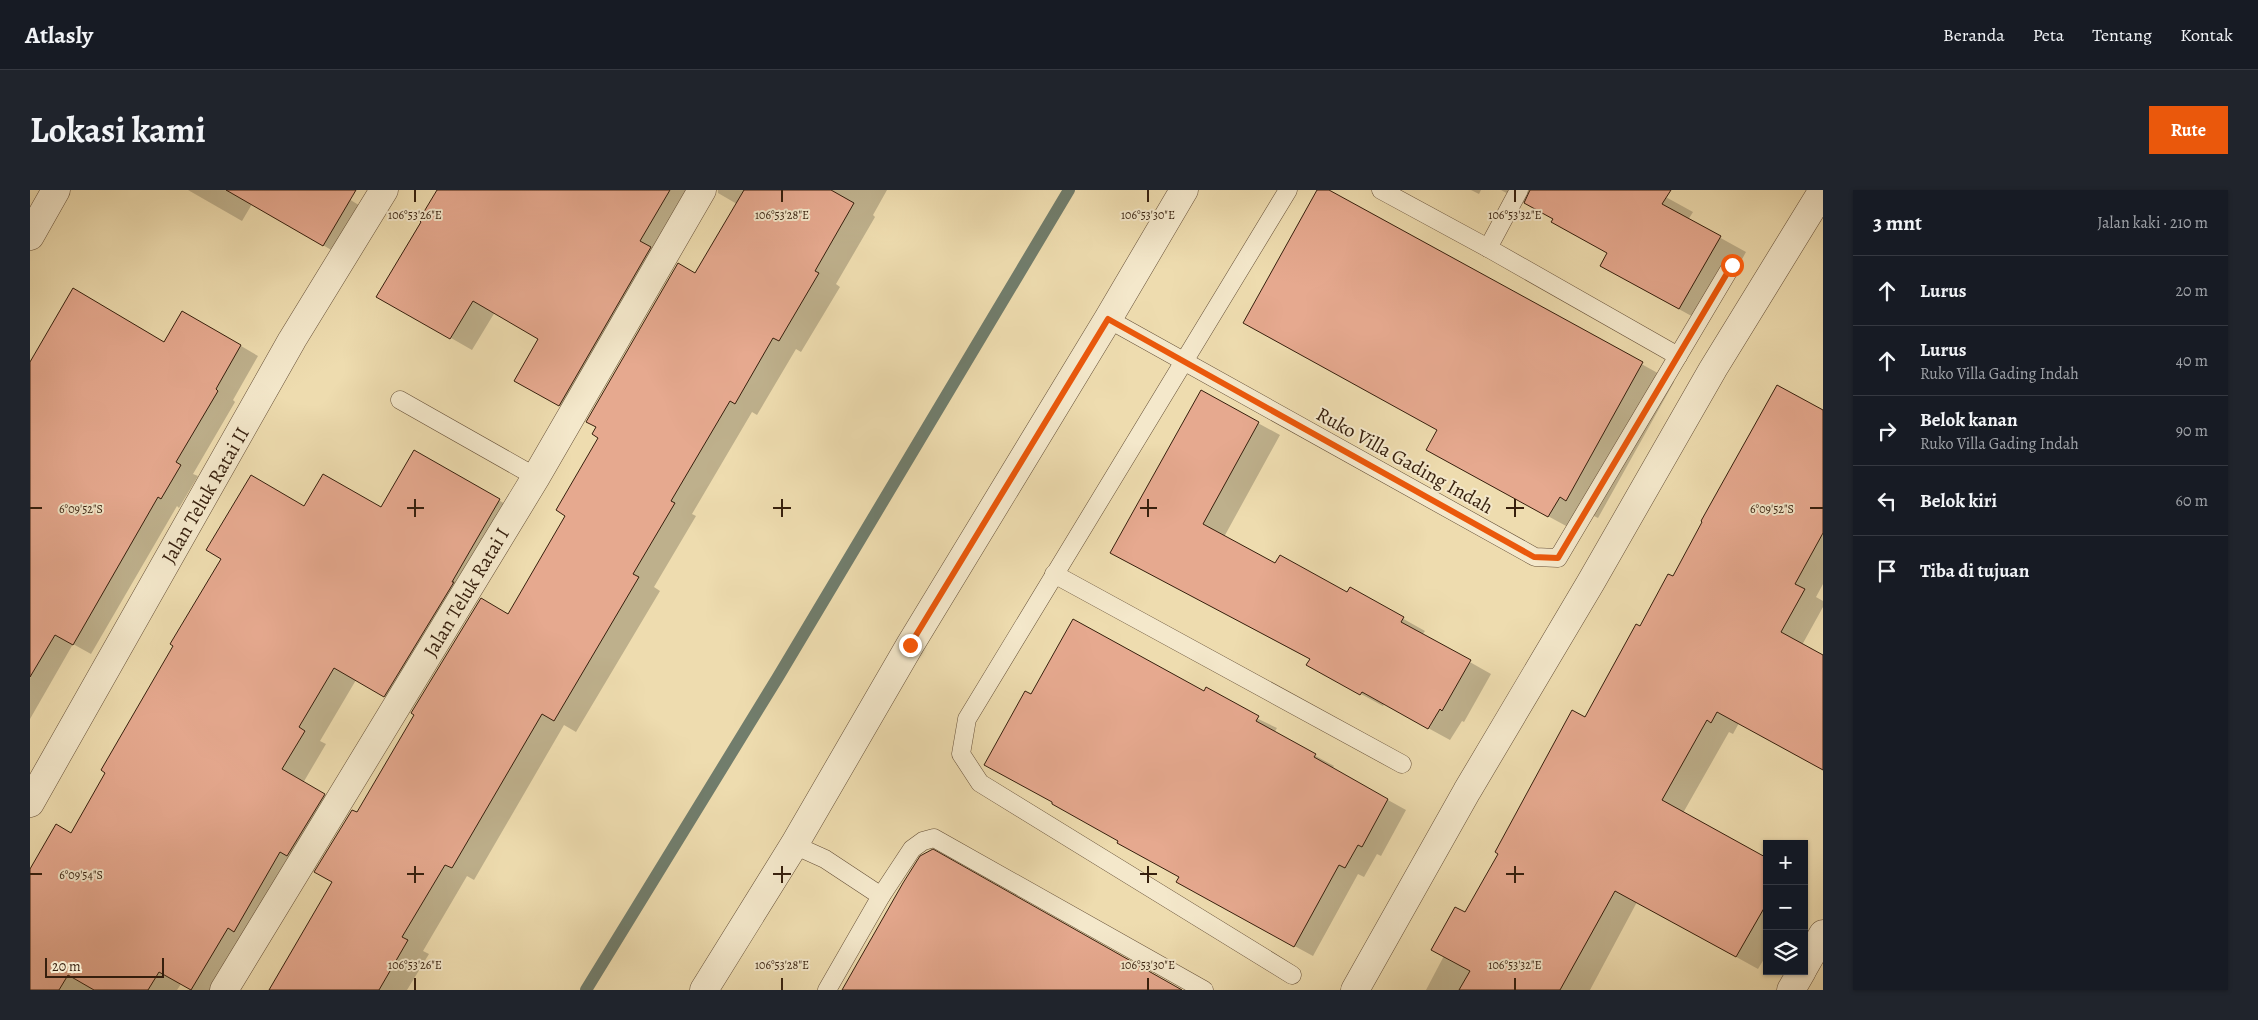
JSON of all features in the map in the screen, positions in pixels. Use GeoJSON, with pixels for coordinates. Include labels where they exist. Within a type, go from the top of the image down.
{"type":"FeatureCollection","features":[{"type":"Feature","properties":{"kind":"street"},"geometry":{"type":"LineString","coordinates":[[30,236],[56,190]]}},
{"type":"Feature","properties":{"kind":"street","name":"Jalan Teluk Ratai II"},"geometry":{"type":"LineString","coordinates":[[30,803],[292,340],[384,190]]}},
{"type":"Feature","properties":{"kind":"street","name":"Jalan Teluk Ratai I"},"geometry":{"type":"LineString","coordinates":[[224,990],[536,477],[702,190]]}},
{"type":"Feature","properties":{"kind":"street"},"geometry":{"type":"LineString","coordinates":[[704,990],[794,845],[910,645],[1184,190]]}},
{"type":"Feature","properties":{"kind":"street"},"geometry":{"type":"LineString","coordinates":[[1355,990],[1467,791],[1591,582],[1713,369],[1823,190]]}},
{"type":"Feature","properties":{"kind":"street"},"geometry":{"type":"LineString","coordinates":[[1808,959],[1823,934]]}},
{"type":"Feature","properties":{"kind":"street"},"geometry":{"type":"LineString","coordinates":[[1791,990],[1800,975]]}},
{"type":"Feature","properties":{"kind":"lane"},"geometry":{"type":"LineString","coordinates":[[1288,190],[966,719],[961,754],[980,783],[1292,975]]}},
{"type":"Feature","properties":{"kind":"lane"},"geometry":{"type":"LineString","coordinates":[[1381,190],[1488,248],[1678,356],[1732,265]]}},
{"type":"Feature","properties":{"kind":"lane"},"geometry":{"type":"LineString","coordinates":[[1488,248],[1519,190]]}},
{"type":"Feature","properties":{"kind":"lane","name":"Ruko Villa Gading Indah"},"geometry":{"type":"LineString","coordinates":[[1108,319],[1534,557],[1558,558],[1678,356]]}},
{"type":"Feature","properties":{"kind":"lane"},"geometry":{"type":"LineString","coordinates":[[400,400],[536,477]]}},
{"type":"Feature","properties":{"kind":"lane"},"geometry":{"type":"LineString","coordinates":[[1054,574],[1402,764]]}},
{"type":"Feature","properties":{"kind":"lane"},"geometry":{"type":"LineString","coordinates":[[827,990],[881,896],[912,849],[923,841],[934,838],[1204,990]]}},
{"type":"Feature","properties":{"kind":"lane"},"geometry":{"type":"LineString","coordinates":[[794,845],[825,858],[881,896]]}},
{"type":"Feature","properties":{"kind":"building"},"geometry":{"type":"Polygon","coordinates":[[[226,190],[356,190],[323,246],[226,190]]]}},
{"type":"Feature","properties":{"kind":"building"},"geometry":{"type":"Polygon","coordinates":[[[437,190],[670,190],[640,241],[651,247],[559,406],[514,381],[538,339],[473,301],[450,339],[376,297],[421,222],[419,220],[437,190]]]}},
{"type":"Feature","properties":{"kind":"building"},"geometry":{"type":"Polygon","coordinates":[[[744,190],[831,190],[854,203],[815,271],[819,273],[779,341],[773,338],[735,404],[730,401],[671,501],[675,503],[633,574],[639,577],[554,721],[542,714],[452,868],[445,865],[402,937],[408,940],[379,990],[269,990],[332,882],[314,872],[352,810],[357,812],[414,715],[411,713],[481,598],[508,614],[565,516],[556,510],[598,438],[592,434],[596,427],[586,422],[678,263],[695,273],[744,190]]]}},
{"type":"Feature","properties":{"kind":"building"},"geometry":{"type":"Polygon","coordinates":[[[1317,190],[1329,190],[1643,362],[1566,501],[1560,497],[1548,517],[1426,450],[1437,430],[1243,323],[1317,190]]]}},
{"type":"Feature","properties":{"kind":"building"},"geometry":{"type":"Polygon","coordinates":[[[1530,190],[1671,190],[1662,204],[1721,236],[1679,309],[1600,266],[1607,253],[1551,222],[1553,219],[1524,203],[1530,190]]]}},
{"type":"Feature","properties":{"kind":"building"},"geometry":{"type":"Polygon","coordinates":[[[73,288],[164,342],[182,311],[241,345],[216,389],[218,391],[176,462],[181,465],[161,499],[158,497],[73,645],[55,635],[30,677],[30,362],[73,288]]]}},
{"type":"Feature","properties":{"kind":"building"},"geometry":{"type":"Polygon","coordinates":[[[1777,385],[1823,410],[1823,533],[1795,584],[1805,589],[1781,632],[1823,655],[1823,770],[1717,712],[1711,723],[1707,720],[1662,800],[1763,856],[1763,910],[1736,957],[1615,891],[1560,990],[1459,990],[1470,971],[1431,950],[1455,907],[1465,912],[1498,854],[1495,852],[1572,710],[1585,717],[1636,624],[1640,626],[1668,574],[1673,576],[1701,521],[1777,385]]]}},
{"type":"Feature","properties":{"kind":"building"},"geometry":{"type":"Polygon","coordinates":[[[1201,390],[1259,422],[1203,524],[1275,563],[1280,555],[1347,592],[1350,587],[1404,617],[1401,622],[1471,660],[1442,711],[1440,709],[1428,729],[1362,692],[1360,695],[1306,665],[1310,659],[1110,553],[1201,390]]]}},
{"type":"Feature","properties":{"kind":"building"},"geometry":{"type":"Polygon","coordinates":[[[414,450],[500,499],[452,582],[454,582],[384,697],[334,668],[299,727],[305,731],[282,769],[325,794],[287,856],[280,852],[234,932],[228,928],[191,990],[159,972],[148,990],[94,990],[68,975],[59,990],[30,990],[30,869],[56,824],[71,833],[105,773],[101,770],[173,646],[170,644],[221,559],[206,550],[251,475],[304,506],[323,474],[381,507],[414,450]]]}},
{"type":"Feature","properties":{"kind":"building"},"geometry":{"type":"Polygon","coordinates":[[[1073,619],[1204,691],[1206,687],[1259,716],[1256,721],[1316,754],[1314,757],[1388,799],[1362,847],[1358,845],[1345,868],[1339,865],[1294,947],[1176,882],[1179,877],[1117,843],[1118,841],[1052,804],[1052,802],[984,765],[1025,691],[1031,694],[1073,619]]]}},
{"type":"Feature","properties":{"kind":"building"},"geometry":{"type":"Polygon","coordinates":[[[933,849],[1182,990],[842,990],[920,856],[933,849]]]}},
{"type":"Feature","properties":{"kind":"waterway"},"geometry":{"type":"LineString","coordinates":[[586,990],[778,677],[1069,190]]}},
{"type":"Feature","properties":{"kind":"route"},"geometry":{"type":"LineString","coordinates":[[910,645],[1108,319],[1534,557],[1558,558],[1732,265]]}}]}
